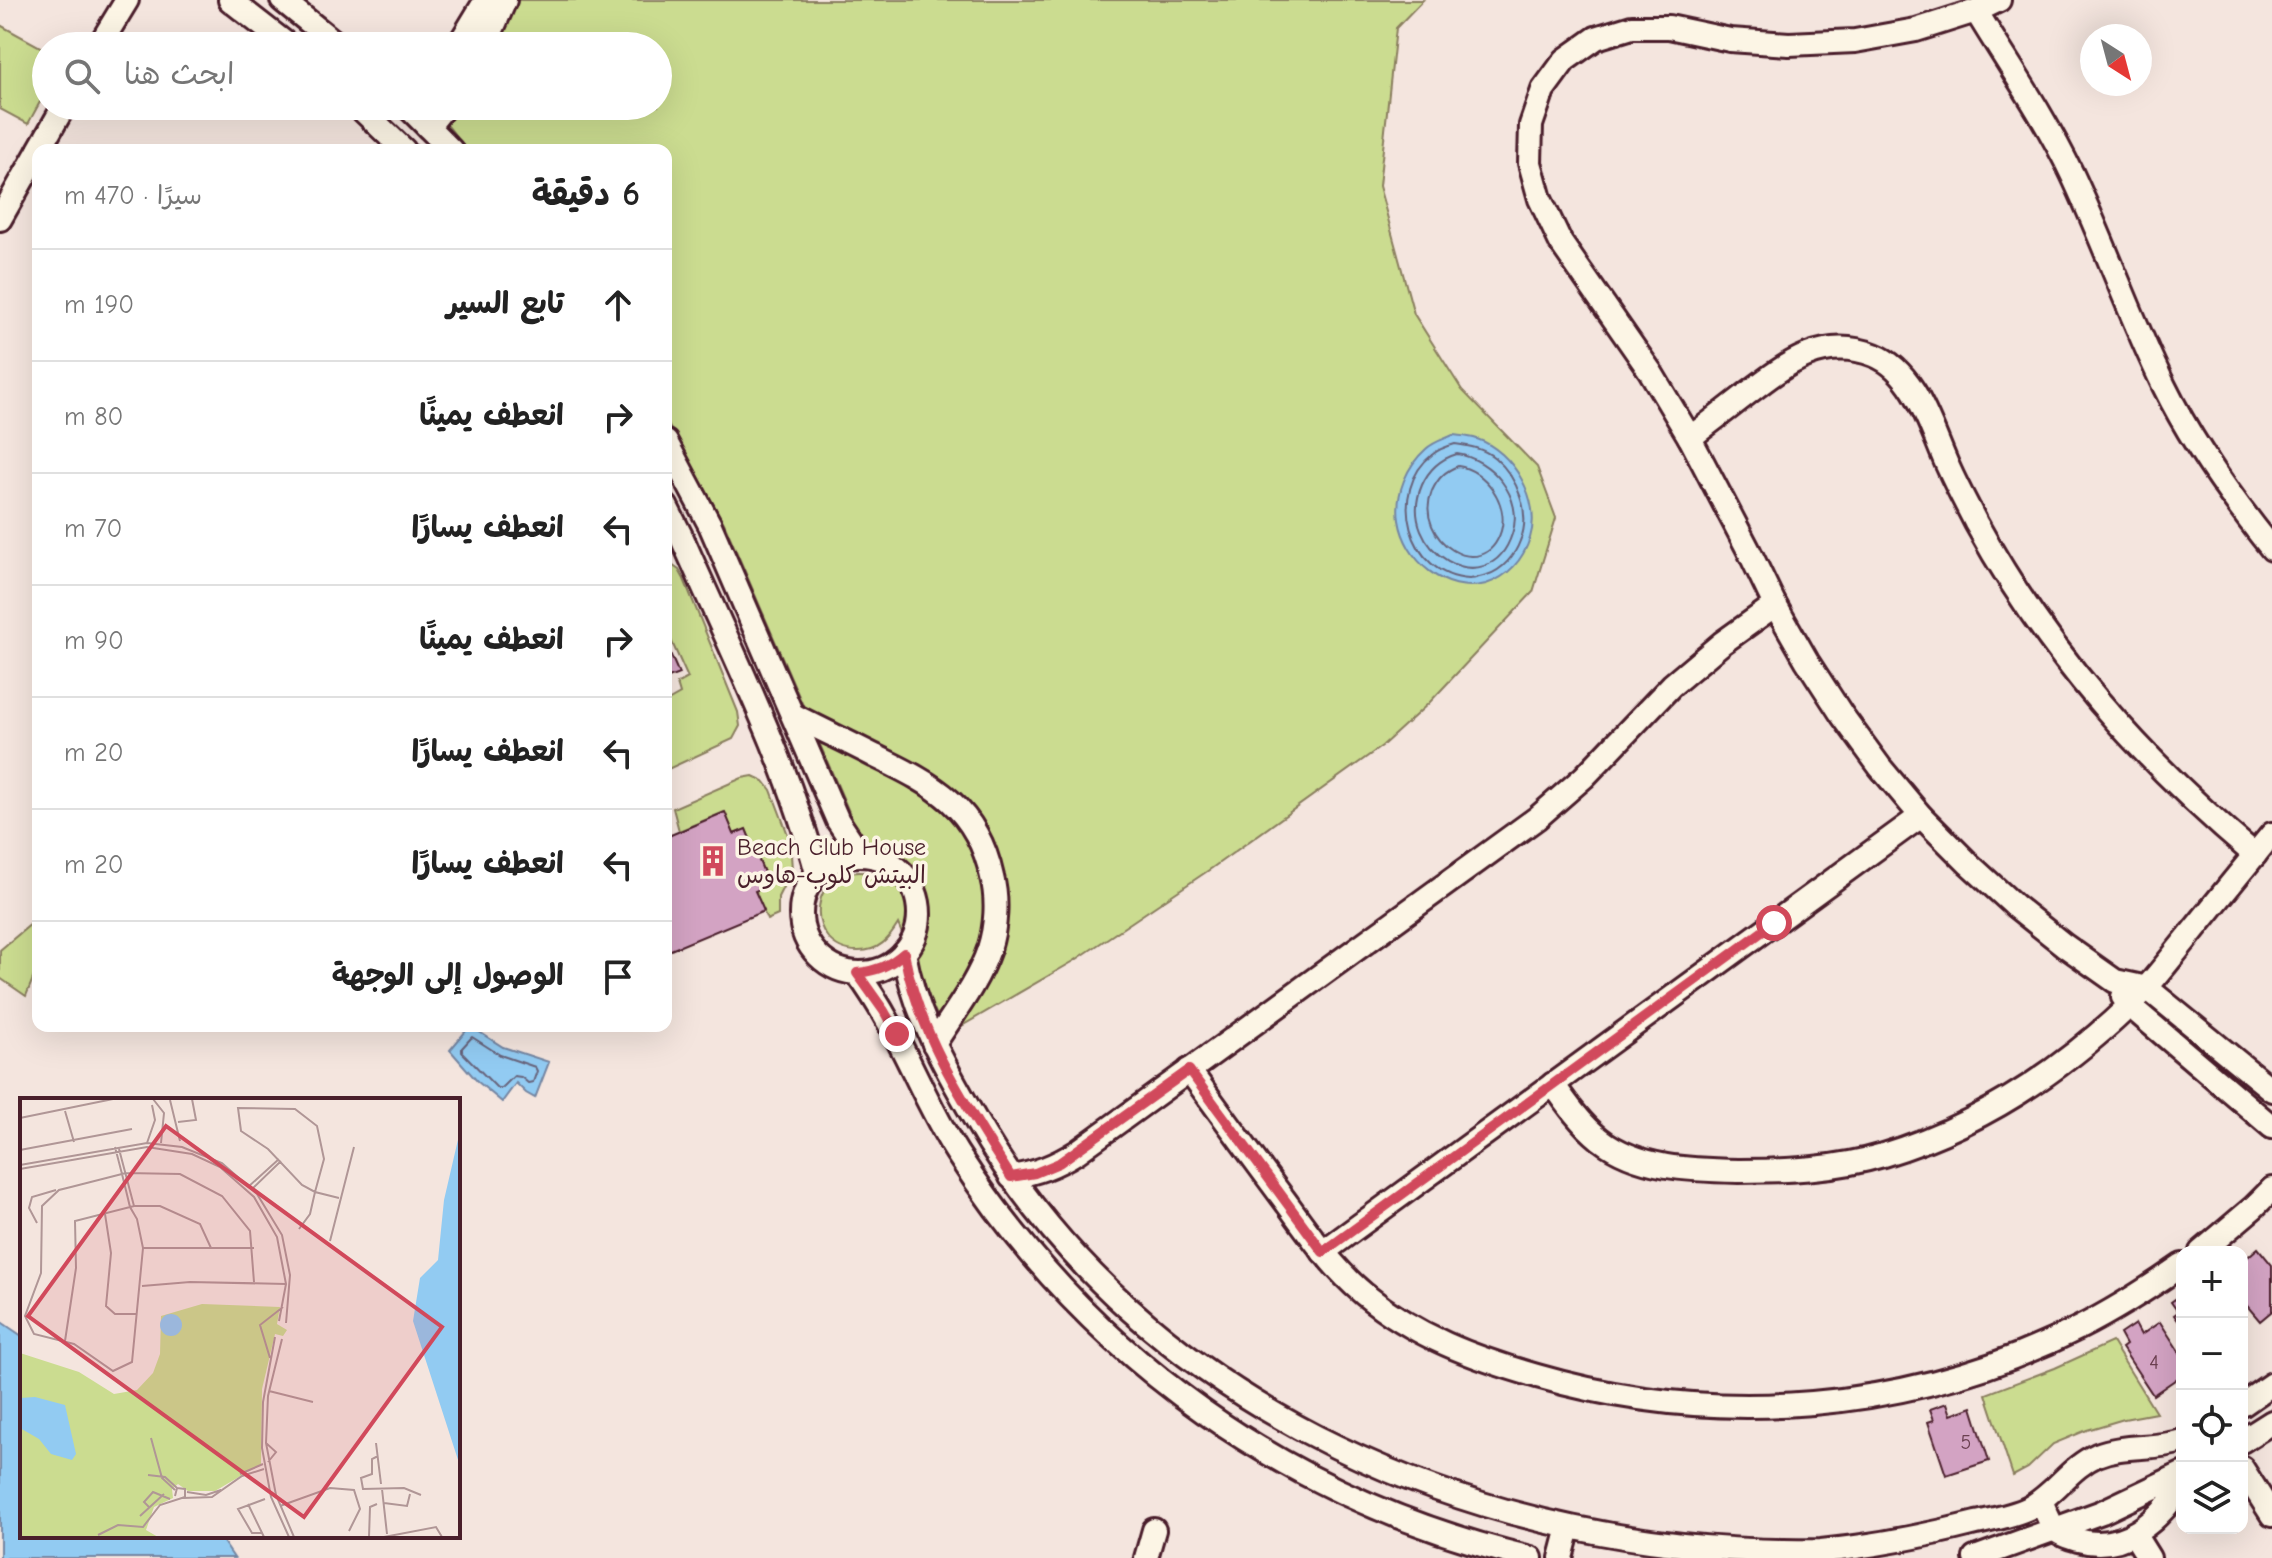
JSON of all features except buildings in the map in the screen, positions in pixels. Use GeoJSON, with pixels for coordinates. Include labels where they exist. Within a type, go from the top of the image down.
{"type":"FeatureCollection","features":[{"type":"Feature","properties":{"kind":"street"},"geometry":{"type":"LineString","coordinates":[[108,32],[127,0]]}},
{"type":"Feature","properties":{"kind":"street"},"geometry":{"type":"LineString","coordinates":[[230,0],[271,32]]}},
{"type":"Feature","properties":{"kind":"street"},"geometry":{"type":"LineString","coordinates":[[282,0],[322,32]]}},
{"type":"Feature","properties":{"kind":"street"},"geometry":{"type":"LineString","coordinates":[[467,32],[486,0]]}},
{"type":"Feature","properties":{"kind":"street"},"geometry":{"type":"LineString","coordinates":[[491,32],[505,0]]}},
{"type":"Feature","properties":{"kind":"street"},"geometry":{"type":"LineString","coordinates":[[1999,0],[1976,11],[1916,30],[1855,41],[1814,44],[1730,40],[1669,27],[1632,27],[1596,38],[1565,60],[1543,90],[1531,125],[1530,163],[1540,199],[1561,243],[1650,371],[1690,438],[1807,661],[1880,767],[1921,816],[2015,906],[2115,981],[2147,988],[2272,1090]]}},
{"type":"Feature","properties":{"kind":"street"},"geometry":{"type":"LineString","coordinates":[[1976,11],[2070,170],[2106,247],[2136,327],[2166,389],[2200,450],[2238,507],[2272,549]]}},
{"type":"Feature","properties":{"kind":"street"},"geometry":{"type":"LineString","coordinates":[[43,144],[56,120]]}},
{"type":"Feature","properties":{"kind":"street"},"geometry":{"type":"LineString","coordinates":[[373,120],[398,144]]}},
{"type":"Feature","properties":{"kind":"street"},"geometry":{"type":"LineString","coordinates":[[421,120],[445,144]]}},
{"type":"Feature","properties":{"kind":"street"},"geometry":{"type":"LineString","coordinates":[[428,127],[434,120]]}},
{"type":"Feature","properties":{"kind":"street"},"geometry":{"type":"LineString","coordinates":[[0,219],[32,163]]}},
{"type":"Feature","properties":{"kind":"street"},"geometry":{"type":"LineString","coordinates":[[1690,438],[1780,369],[1812,352],[1856,350],[1890,364],[1906,380],[1918,399],[1950,472],[2005,572],[2070,667],[2150,760],[2255,855]]}},
{"type":"Feature","properties":{"kind":"street"},"geometry":{"type":"LineString","coordinates":[[672,453],[710,525],[838,821],[860,854]]}},
{"type":"Feature","properties":{"kind":"street"},"geometry":{"type":"LineString","coordinates":[[674,542],[784,773],[817,873]]}},
{"type":"Feature","properties":{"kind":"street"},"geometry":{"type":"LineString","coordinates":[[1011,1177],[1035,1173],[1059,1163],[1537,818],[1584,777],[1672,685],[1722,643],[1775,605]]}},
{"type":"Feature","properties":{"kind":"street"},"geometry":{"type":"LineString","coordinates":[[793,715],[936,788],[958,808],[976,832],[988,859],[995,888],[995,918],[990,947],[978,975],[934,1044]]}},
{"type":"Feature","properties":{"kind":"street"},"geometry":{"type":"LineString","coordinates":[[1323,1252],[1921,816]]}},
{"type":"Feature","properties":{"kind":"street"},"geometry":{"type":"LineString","coordinates":[[1553,1084],[1575,1115],[1601,1140],[1634,1158],[1668,1166],[1765,1171],[1824,1167],[1882,1156],[1990,1111],[2038,1081],[2085,1045],[2147,988],[2272,834]]}},
{"type":"Feature","properties":{"kind":"street"},"geometry":{"type":"LineString","coordinates":[[860,854],[875,856],[901,871],[911,883],[919,912],[913,941],[904,953],[883,968],[857,973],[843,971],[817,955],[808,943],[801,914],[802,899],[817,873],[844,856],[860,854]]}},
{"type":"Feature","properties":{"kind":"street"},"geometry":{"type":"LineString","coordinates":[[904,953],[913,997],[934,1044],[983,1134],[1050,1228],[1102,1286],[1189,1363],[1242,1400],[1308,1440],[1377,1474],[1449,1503],[1567,1535],[1591,1545],[1747,1554],[1822,1551],[1896,1541],[2019,1512],[2041,1501],[2073,1469],[2097,1455],[2124,1448],[2176,1445]]}},
{"type":"Feature","properties":{"kind":"street"},"geometry":{"type":"LineString","coordinates":[[857,973],[884,1011],[930,1105],[984,1193],[1069,1298],[1118,1345],[1191,1403],[1293,1468],[1364,1503],[1423,1526],[1531,1558]]}},
{"type":"Feature","properties":{"kind":"street"},"geometry":{"type":"LineString","coordinates":[[2115,981],[2130,1006],[2272,1127]]}},
{"type":"Feature","properties":{"kind":"street"},"geometry":{"type":"LineString","coordinates":[[1189,1070],[1323,1252],[1362,1293],[1410,1326],[1460,1352],[1574,1387],[1636,1399],[1747,1406],[1826,1402],[1889,1393],[2011,1357],[2077,1329],[2140,1294],[2176,1269]]}},
{"type":"Feature","properties":{"kind":"street"},"geometry":{"type":"LineString","coordinates":[[2208,1246],[2272,1189]]}},
{"type":"Feature","properties":{"kind":"street"},"geometry":{"type":"LineString","coordinates":[[2248,1401],[2272,1384]]}},
{"type":"Feature","properties":{"kind":"street"},"geometry":{"type":"LineString","coordinates":[[2248,1437],[2272,1422]]}},
{"type":"Feature","properties":{"kind":"street"},"geometry":{"type":"LineString","coordinates":[[1975,1558],[2102,1512],[2176,1477]]}},
{"type":"Feature","properties":{"kind":"street"},"geometry":{"type":"LineString","coordinates":[[2248,1477],[2272,1515]]}},
{"type":"Feature","properties":{"kind":"street"},"geometry":{"type":"LineString","coordinates":[[2041,1501],[2055,1530],[2107,1551],[2159,1514],[2176,1493]]}},
{"type":"Feature","properties":{"kind":"street"},"geometry":{"type":"LineString","coordinates":[[1146,1558],[1154,1530]]}},
{"type":"Feature","properties":{"kind":"street"},"geometry":{"type":"LineString","coordinates":[[2134,1534],[2149,1558]]}},
{"type":"Feature","properties":{"kind":"street"},"geometry":{"type":"LineString","coordinates":[[1561,1558],[1567,1535]]}},
{"type":"Feature","properties":{"kind":"green space"},"geometry":{"type":"Polygon","coordinates":[[[506,0],[1423,0],[1396,28],[1379,186],[1414,314],[1462,390],[1537,467],[1556,518],[1533,592],[1429,703],[1382,746],[1212,868],[1074,961],[946,1035],[935,1011],[931,1018],[921,991],[921,978],[898,924],[883,943],[859,951],[840,947],[827,937],[820,923],[819,906],[824,891],[835,879],[852,872],[876,874],[724,523],[672,432],[672,144],[462,144],[443,120],[672,120],[672,32],[491,32],[506,0]]]}},
{"type":"Feature","properties":{"kind":"green space"},"geometry":{"type":"Polygon","coordinates":[[[0,25],[32,42],[32,117],[28,124],[0,109],[0,25]]]}},
{"type":"Feature","properties":{"kind":"green space"},"geometry":{"type":"Polygon","coordinates":[[[672,565],[684,579],[738,712],[740,726],[733,739],[672,767],[672,699],[680,694],[677,684],[688,678],[672,642],[672,565]]]}},
{"type":"Feature","properties":{"kind":"green space"},"geometry":{"type":"Polygon","coordinates":[[[753,776],[764,781],[771,790],[790,840],[792,869],[778,897],[778,915],[767,920],[755,891],[769,884],[746,829],[734,834],[724,812],[679,831],[673,808],[753,776]]]}},
{"type":"Feature","properties":{"kind":"green space"},"geometry":{"type":"Polygon","coordinates":[[[32,923],[32,981],[26,996],[0,978],[0,950],[32,923]]]}},
{"type":"Feature","properties":{"kind":"green space"},"geometry":{"type":"Polygon","coordinates":[[[2112,1342],[2156,1413],[2087,1430],[2053,1444],[2028,1468],[2013,1476],[1986,1394],[2112,1342]]]}},
{"type":"Feature","properties":{"kind":"water"},"geometry":{"type":"Polygon","coordinates":[[[1453,435],[1477,439],[1502,454],[1522,479],[1532,509],[1533,524],[1523,553],[1514,567],[1486,584],[1456,584],[1429,571],[1409,548],[1399,520],[1401,490],[1413,463],[1429,447],[1453,435]]]}},
{"type":"Feature","properties":{"kind":"water"},"geometry":{"type":"Polygon","coordinates":[[[465,1032],[479,1032],[503,1047],[549,1062],[535,1098],[516,1083],[502,1102],[477,1081],[450,1050],[465,1032]]]}},
{"type":"Feature","properties":{"kind":"water"},"geometry":{"type":"Polygon","coordinates":[[[0,1321],[20,1335],[20,1538],[220,1538],[234,1558],[0,1558],[0,1321]]]}},
{"type":"Feature","properties":{"kind":"place","name":"Beach Club House البيتش كلوب-هاوس"},"geometry":{"type":"Point","coordinates":[713,861]}},
{"type":"Feature","properties":{"kind":"route"},"geometry":{"type":"LineString","coordinates":[[897,1034],[857,973],[875,971],[904,953],[913,997],[923,1021],[958,1090],[1011,1177],[1035,1173],[1059,1163],[1189,1070],[1323,1252],[1774,923]]}}]}
